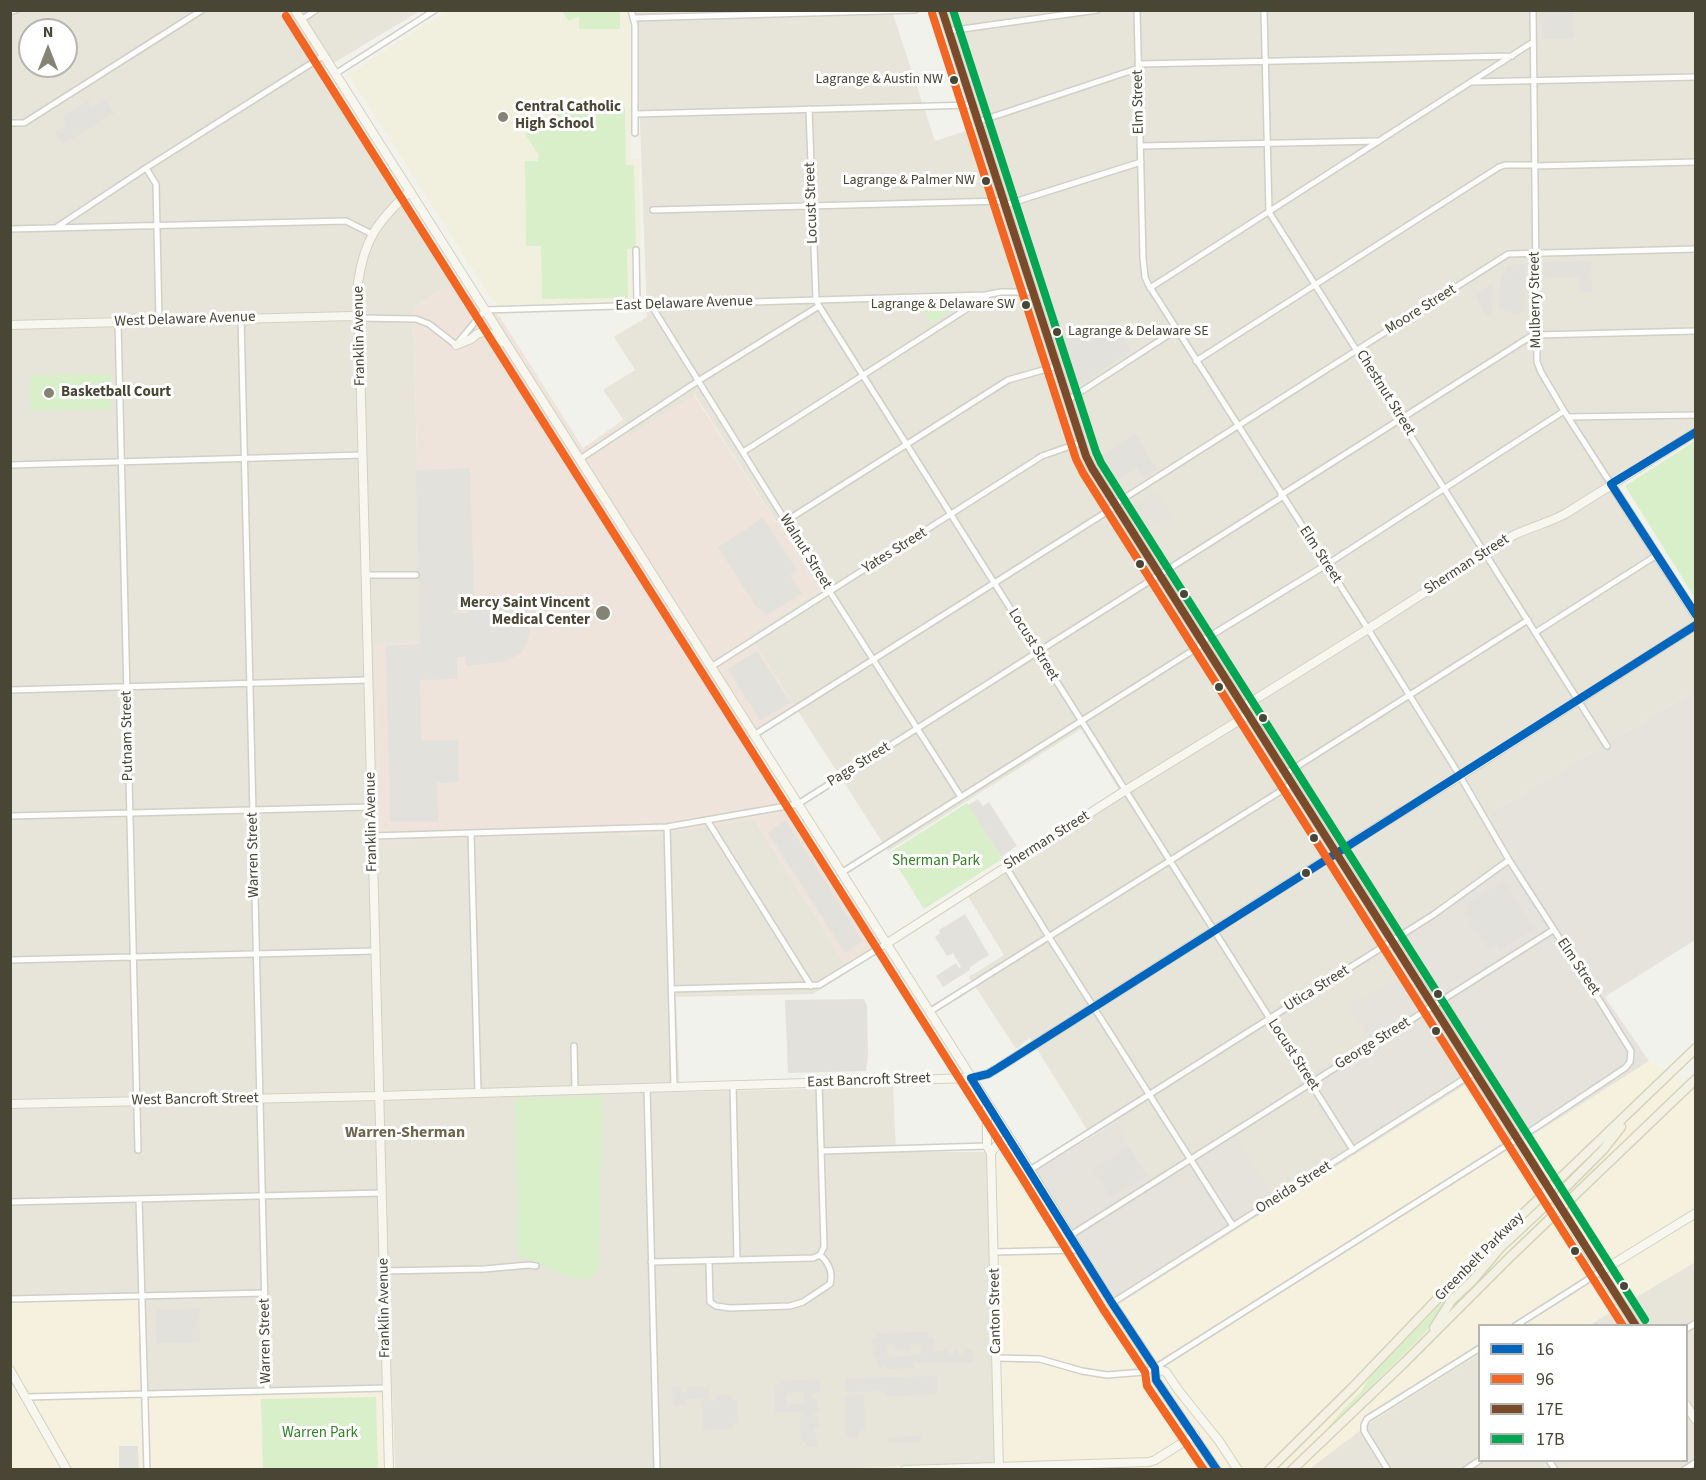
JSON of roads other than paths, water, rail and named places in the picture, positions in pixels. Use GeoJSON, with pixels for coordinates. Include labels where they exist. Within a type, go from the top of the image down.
{"type":"FeatureCollection","features":[{"type":"Feature","properties":{"kind":"main road","name":"Greenbelt Parkway"},"geometry":{"type":"LineString","coordinates":[[1269,1470],[1353,1388],[1444,1292],[1695,1048]]}},
{"type":"Feature","properties":{"kind":"main road"},"geometry":{"type":"LineString","coordinates":[[1560,1209],[1565,1188],[1660,1089],[1674,1069]]}},
{"type":"Feature","properties":{"kind":"main road","name":"Greenbelt Parkway"},"geometry":{"type":"LineString","coordinates":[[1292,1470],[1695,1079]]}},
{"type":"Feature","properties":{"kind":"main road"},"geometry":{"type":"LineString","coordinates":[[1428,1339],[1451,1301],[1473,1280],[1501,1247],[1544,1207],[1549,1191]]}},
{"type":"Feature","properties":{"kind":"street"},"geometry":{"type":"LineString","coordinates":[[10,12],[16,10]]}},
{"type":"Feature","properties":{"kind":"street"},"geometry":{"type":"LineString","coordinates":[[10,123],[24,123],[202,10]]}},
{"type":"Feature","properties":{"kind":"street"},"geometry":{"type":"LineString","coordinates":[[295,10],[1155,1368],[1156,1380],[1217,1470]]}},
{"type":"Feature","properties":{"kind":"street"},"geometry":{"type":"LineString","coordinates":[[301,20],[316,10]]}},
{"type":"Feature","properties":{"kind":"street"},"geometry":{"type":"LineString","coordinates":[[335,74],[435,10]]}},
{"type":"Feature","properties":{"kind":"street"},"geometry":{"type":"LineString","coordinates":[[631,10],[635,25],[635,133]]}},
{"type":"Feature","properties":{"kind":"street"},"geometry":{"type":"LineString","coordinates":[[633,18],[915,10]]}},
{"type":"Feature","properties":{"kind":"street"},"geometry":{"type":"LineString","coordinates":[[942,10],[1092,468],[1635,1324]]}},
{"type":"Feature","properties":{"kind":"street"},"geometry":{"type":"LineString","coordinates":[[1032,10],[1032,19]]}},
{"type":"Feature","properties":{"kind":"street"},"geometry":{"type":"LineString","coordinates":[[948,31],[1097,10]]}},
{"type":"Feature","properties":{"kind":"street","name":"Elm Street"},"geometry":{"type":"LineString","coordinates":[[1137,10],[1143,258],[1145,277],[1150,288],[1368,629],[1460,776],[1509,860],[1630,1051],[1630,1062],[1625,1068],[1532,1130]]}},
{"type":"Feature","properties":{"kind":"street"},"geometry":{"type":"LineString","coordinates":[[1264,10],[1269,212]]}},
{"type":"Feature","properties":{"kind":"street","name":"Mulberry Street"},"geometry":{"type":"LineString","coordinates":[[1533,10],[1536,334],[1539,368],[1695,616]]}},
{"type":"Feature","properties":{"kind":"street"},"geometry":{"type":"LineString","coordinates":[[1150,288],[1533,42]]}},
{"type":"Feature","properties":{"kind":"street"},"geometry":{"type":"LineString","coordinates":[[56,228],[323,56]]}},
{"type":"Feature","properties":{"kind":"street"},"geometry":{"type":"LineString","coordinates":[[977,122],[1139,66],[1513,56]]}},
{"type":"Feature","properties":{"kind":"street"},"geometry":{"type":"LineString","coordinates":[[1471,82],[1695,78]]}},
{"type":"Feature","properties":{"kind":"street"},"geometry":{"type":"LineString","coordinates":[[636,114],[972,105]]}},
{"type":"Feature","properties":{"kind":"street","name":"Locust Street"},"geometry":{"type":"LineString","coordinates":[[809,109],[817,303],[1353,1150]]}},
{"type":"Feature","properties":{"kind":"street"},"geometry":{"type":"LineString","coordinates":[[1140,146],[1381,141]]}},
{"type":"Feature","properties":{"kind":"street"},"geometry":{"type":"LineString","coordinates":[[653,210],[1004,203],[1141,162]]}},
{"type":"Feature","properties":{"kind":"street"},"geometry":{"type":"LineString","coordinates":[[1196,361],[1499,167],[1505,165],[1695,162]]}},
{"type":"Feature","properties":{"kind":"street"},"geometry":{"type":"LineString","coordinates":[[146,168],[156,184],[159,321]]}},
{"type":"Feature","properties":{"kind":"street","name":"Franklin Avenue"},"geometry":{"type":"LineString","coordinates":[[389,1470],[358,283],[361,263],[372,234],[410,191]]}},
{"type":"Feature","properties":{"kind":"street","name":"Chestnut Street"},"geometry":{"type":"LineString","coordinates":[[1269,212],[1607,746]]}},
{"type":"Feature","properties":{"kind":"street"},"geometry":{"type":"LineString","coordinates":[[10,229],[346,221],[372,234]]}},
{"type":"Feature","properties":{"kind":"street","name":"Moore Street"},"geometry":{"type":"LineString","coordinates":[[754,735],[1508,254],[1695,249]]}},
{"type":"Feature","properties":{"kind":"street"},"geometry":{"type":"LineString","coordinates":[[636,250],[637,306]]}},
{"type":"Feature","properties":{"kind":"street","name":"East Delaware Avenue"},"geometry":{"type":"LineString","coordinates":[[485,310],[817,303],[989,295],[996,292],[1033,292]]}},
{"type":"Feature","properties":{"kind":"street"},"geometry":{"type":"LineString","coordinates":[[742,452],[989,295]]}},
{"type":"Feature","properties":{"kind":"street"},"geometry":{"type":"LineString","coordinates":[[579,459],[817,303]]}},
{"type":"Feature","properties":{"kind":"street","name":"Walnut Street"},"geometry":{"type":"LineString","coordinates":[[651,305],[961,797]]}},
{"type":"Feature","properties":{"kind":"street"},"geometry":{"type":"LineString","coordinates":[[456,345],[485,310]]}},
{"type":"Feature","properties":{"kind":"street","name":"West Delaware Avenue"},"geometry":{"type":"LineString","coordinates":[[10,325],[241,318],[351,316],[359,318]]}},
{"type":"Feature","properties":{"kind":"street","name":"Warren Street"},"geometry":{"type":"LineString","coordinates":[[241,318],[267,1391]]}},
{"type":"Feature","properties":{"kind":"street"},"geometry":{"type":"LineString","coordinates":[[359,318],[416,320],[429,324],[456,345]]}},
{"type":"Feature","properties":{"kind":"street","name":"Putnam Street"},"geometry":{"type":"LineString","coordinates":[[118,322],[138,1150]]}},
{"type":"Feature","properties":{"kind":"street"},"geometry":{"type":"LineString","coordinates":[[1068,400],[1176,330]]}},
{"type":"Feature","properties":{"kind":"street"},"geometry":{"type":"LineString","coordinates":[[1536,334],[1695,331]]}},
{"type":"Feature","properties":{"kind":"street"},"geometry":{"type":"LineString","coordinates":[[456,345],[477,334],[489,333],[495,335],[514,355]]}},
{"type":"Feature","properties":{"kind":"street","name":"Page Street"},"geometry":{"type":"LineString","coordinates":[[372,836],[667,828],[798,804],[1536,334]]}},
{"type":"Feature","properties":{"kind":"street"},"geometry":{"type":"LineString","coordinates":[[786,520],[1008,380],[1057,366]]}},
{"type":"Feature","properties":{"kind":"street"},"geometry":{"type":"LineString","coordinates":[[842,873],[1564,411]]}},
{"type":"Feature","properties":{"kind":"street"},"geometry":{"type":"LineString","coordinates":[[1568,417],[1695,415]]}},
{"type":"Feature","properties":{"kind":"street","name":"Sherman Street"},"geometry":{"type":"LineString","coordinates":[[1243,707],[1485,552],[1524,530],[1565,514],[1695,432]]}},
{"type":"Feature","properties":{"kind":"street","name":"Yates Street"},"geometry":{"type":"LineString","coordinates":[[711,667],[1042,456],[1082,442]]}},
{"type":"Feature","properties":{"kind":"street"},"geometry":{"type":"LineString","coordinates":[[10,465],[363,455]]}},
{"type":"Feature","properties":{"kind":"street"},"geometry":{"type":"LineString","coordinates":[[1536,632],[1658,555]]}},
{"type":"Feature","properties":{"kind":"street"},"geometry":{"type":"LineString","coordinates":[[366,575],[416,575]]}},
{"type":"Feature","properties":{"kind":"street"},"geometry":{"type":"LineString","coordinates":[[1285,774],[1528,620]]}},
{"type":"Feature","properties":{"kind":"street","name":"East Bancroft Street"},"geometry":{"type":"LineString","coordinates":[[379,1096],[971,1078],[988,1074],[1695,625]]}},
{"type":"Feature","properties":{"kind":"street"},"geometry":{"type":"LineString","coordinates":[[10,690],[368,680]]}},
{"type":"Feature","properties":{"kind":"street","name":"Sherman Street"},"geometry":{"type":"LineString","coordinates":[[672,989],[819,985],[1248,715]]}},
{"type":"Feature","properties":{"kind":"street"},"geometry":{"type":"LineString","coordinates":[[929,1012],[1292,784]]}},
{"type":"Feature","properties":{"kind":"street"},"geometry":{"type":"LineString","coordinates":[[10,816],[371,807]]}},
{"type":"Feature","properties":{"kind":"street"},"geometry":{"type":"LineString","coordinates":[[707,820],[811,986]]}},
{"type":"Feature","properties":{"kind":"street"},"geometry":{"type":"LineString","coordinates":[[667,828],[674,1087]]}},
{"type":"Feature","properties":{"kind":"street"},"geometry":{"type":"LineString","coordinates":[[471,833],[478,1093]]}},
{"type":"Feature","properties":{"kind":"street","name":"Utica Street"},"geometry":{"type":"LineString","coordinates":[[1030,1170],[1433,915],[1509,860]]}},
{"type":"Feature","properties":{"kind":"street"},"geometry":{"type":"LineString","coordinates":[[1006,867],[1233,1226]]}},
{"type":"Feature","properties":{"kind":"street","name":"George Street"},"geometry":{"type":"LineString","coordinates":[[1071,1235],[1553,930]]}},
{"type":"Feature","properties":{"kind":"street"},"geometry":{"type":"LineString","coordinates":[[10,960],[375,951]]}},
{"type":"Feature","properties":{"kind":"street"},"geometry":{"type":"LineString","coordinates":[[574,1046],[575,1090]]}},
{"type":"Feature","properties":{"kind":"street","name":"Oneida Street"},"geometry":{"type":"LineString","coordinates":[[1112,1303],[1475,1072]]}},
{"type":"Feature","properties":{"kind":"street"},"geometry":{"type":"LineString","coordinates":[[651,1262],[813,1258],[820,1255],[824,1247],[819,1083]]}},
{"type":"Feature","properties":{"kind":"street"},"geometry":{"type":"LineString","coordinates":[[733,1085],[737,1260]]}},
{"type":"Feature","properties":{"kind":"street"},"geometry":{"type":"LineString","coordinates":[[647,1088],[657,1470]]}},
{"type":"Feature","properties":{"kind":"street","name":"West Bancroft Street"},"geometry":{"type":"LineString","coordinates":[[10,1104],[379,1096]]}},
{"type":"Feature","properties":{"kind":"street","name":"Canton Street"},"geometry":{"type":"LineString","coordinates":[[987,1104],[994,1252],[999,1468]]}},
{"type":"Feature","properties":{"kind":"street"},"geometry":{"type":"LineString","coordinates":[[821,1151],[989,1150],[1009,1138]]}},
{"type":"Feature","properties":{"kind":"street"},"geometry":{"type":"LineString","coordinates":[[997,1358],[1040,1359],[1082,1371],[1107,1375],[1144,1372],[1155,1368],[1517,1139]]}},
{"type":"Feature","properties":{"kind":"street"},"geometry":{"type":"LineString","coordinates":[[10,1202],[382,1193]]}},
{"type":"Feature","properties":{"kind":"street"},"geometry":{"type":"LineString","coordinates":[[140,1199],[147,1470]]}},
{"type":"Feature","properties":{"kind":"street"},"geometry":{"type":"LineString","coordinates":[[1518,1324],[1695,1212]]}},
{"type":"Feature","properties":{"kind":"street"},"geometry":{"type":"LineString","coordinates":[[994,1252],[1080,1250]]}},
{"type":"Feature","properties":{"kind":"street"},"geometry":{"type":"LineString","coordinates":[[709,1261],[710,1302],[716,1306],[730,1308],[790,1306],[803,1302],[830,1284],[832,1275],[826,1260],[820,1255]]}},
{"type":"Feature","properties":{"kind":"street"},"geometry":{"type":"LineString","coordinates":[[384,1271],[536,1266]]}},
{"type":"Feature","properties":{"kind":"street"},"geometry":{"type":"LineString","coordinates":[[10,1299],[264,1293]]}},
{"type":"Feature","properties":{"kind":"street"},"geometry":{"type":"LineString","coordinates":[[1388,1470],[1364,1431],[1367,1419],[1478,1350]]}},
{"type":"Feature","properties":{"kind":"street"},"geometry":{"type":"LineString","coordinates":[[1155,1368],[1166,1372],[1219,1441],[1238,1470]]}},
{"type":"Feature","properties":{"kind":"street"},"geometry":{"type":"LineString","coordinates":[[10,1370],[67,1470]]}},
{"type":"Feature","properties":{"kind":"street"},"geometry":{"type":"LineString","coordinates":[[26,1397],[387,1388]]}},
{"type":"Feature","properties":{"kind":"street"},"geometry":{"type":"LineString","coordinates":[[905,1470],[1149,1462],[1195,1435]]}},
{"type":"Feature","properties":{"kind":"street"},"geometry":{"type":"LineString","coordinates":[[1465,1470],[1478,1461]]}},
{"type":"Feature","properties":{"kind":"street"},"geometry":{"type":"LineString","coordinates":[[1684,1470],[1695,1462]]}},
{"type":"Feature","properties":{"kind":"place","name":"Lagrange & Austin NW"},"geometry":{"type":"Point","coordinates":[954,80]}},
{"type":"Feature","properties":{"kind":"place","name":"Central Catholic High School"},"geometry":{"type":"Point","coordinates":[503,117]}},
{"type":"Feature","properties":{"kind":"place","name":"Lagrange & Palmer NW"},"geometry":{"type":"Point","coordinates":[986,181]}},
{"type":"Feature","properties":{"kind":"place","name":"Lagrange & Delaware SW"},"geometry":{"type":"Point","coordinates":[1026,305]}},
{"type":"Feature","properties":{"kind":"place","name":"Lagrange & Delaware SE"},"geometry":{"type":"Point","coordinates":[1057,332]}},
{"type":"Feature","properties":{"kind":"place","name":"Basketball Court"},"geometry":{"type":"Point","coordinates":[49,393]}},
{"type":"Feature","properties":{"kind":"place","name":"Mercy Saint Vincent Medical Center"},"geometry":{"type":"Point","coordinates":[603,613]}},
{"type":"Feature","properties":{"kind":"district","name":"Warren-Sherman"},"geometry":{"type":"Point","coordinates":[405,1133]}},
{"type":"Feature","properties":{"kind":"park label","name":"Sherman Park"},"geometry":{"type":"Point","coordinates":[936,862]}},
{"type":"Feature","properties":{"kind":"park label","name":"Warren Park"},"geometry":{"type":"Point","coordinates":[320,1434]}}]}
